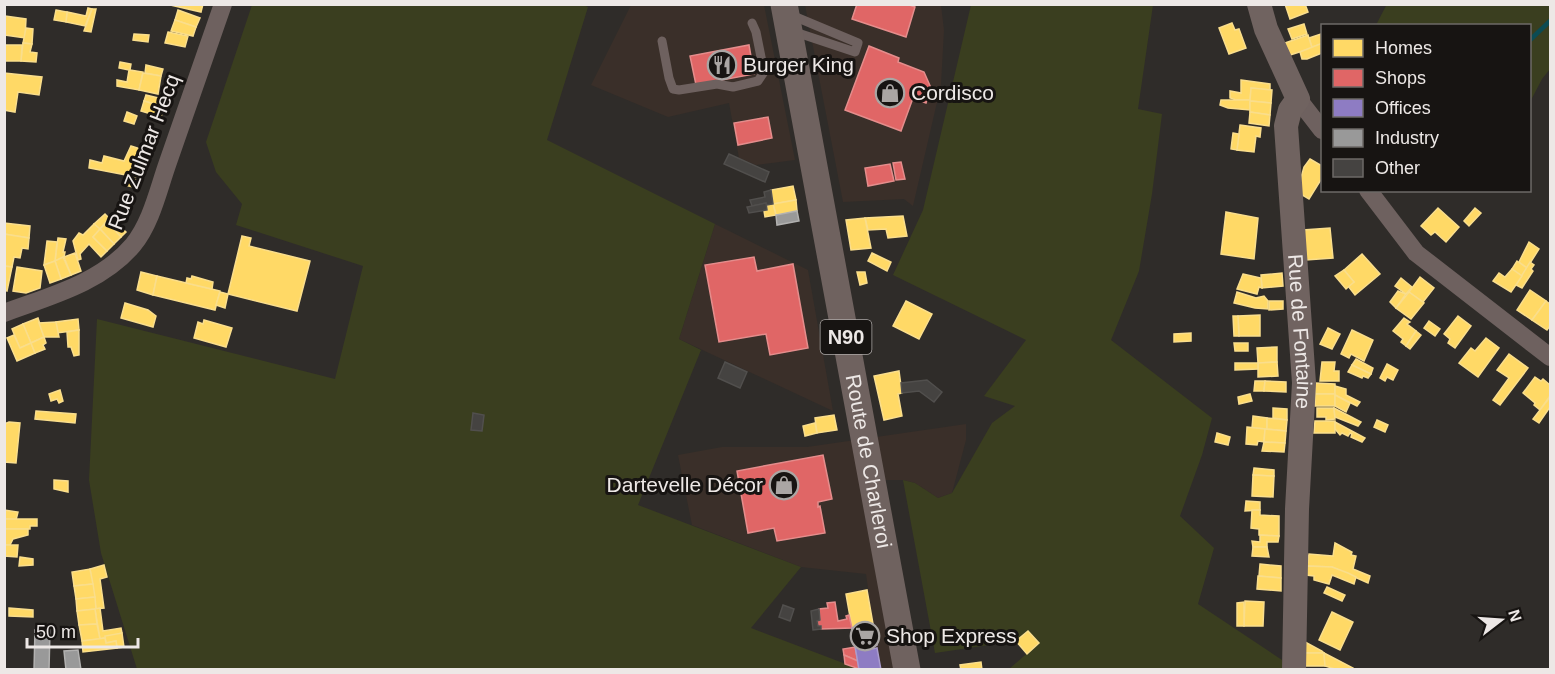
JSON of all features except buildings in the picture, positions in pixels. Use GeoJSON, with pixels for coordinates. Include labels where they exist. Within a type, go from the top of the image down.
{"type":"FeatureCollection","features":[{"type":"Feature","properties":{"kind":"main road","name":"Route de Charleroi"},"geometry":{"type":"LineString","coordinates":[[787,16],[907,669]]}},
{"type":"Feature","properties":{"kind":"street","name":"Rue Zulmar Hecq"},"geometry":{"type":"LineString","coordinates":[[4,313],[72,288],[95,276],[132,246],[156,195],[223,4]]}},
{"type":"Feature","properties":{"kind":"street"},"geometry":{"type":"LineString","coordinates":[[1259,4],[1266,29],[1299,99],[1321,127]]}},
{"type":"Feature","properties":{"kind":"street","name":"Rue de Fontaine"},"geometry":{"type":"LineString","coordinates":[[1294,669],[1297,509],[1304,382],[1286,126],[1290,110],[1299,99]]}},
{"type":"Feature","properties":{"kind":"street"},"geometry":{"type":"LineString","coordinates":[[1370,192],[1416,253],[1551,357]]}},
{"type":"Feature","properties":{"kind":"lane"},"geometry":{"type":"LineString","coordinates":[[787,16],[858,43],[855,52],[787,16]]}},
{"type":"Feature","properties":{"kind":"lane"},"geometry":{"type":"LineString","coordinates":[[662,41],[673,89],[717,84],[733,87],[758,81],[764,72],[752,23]]}},
{"type":"Feature","properties":{"kind":"shaded area"},"geometry":{"type":"Polygon","coordinates":[[[631,5],[764,5],[795,160],[756,165],[739,158],[729,103],[668,117],[591,85],[631,5]]]}},
{"type":"Feature","properties":{"kind":"shaded area"},"geometry":{"type":"Polygon","coordinates":[[[805,5],[941,5],[944,30],[941,85],[913,206],[904,199],[843,202],[805,5]]]}},
{"type":"Feature","properties":{"kind":"shaded area"},"geometry":{"type":"Polygon","coordinates":[[[715,224],[808,270],[833,411],[679,339],[715,224]]]}},
{"type":"Feature","properties":{"kind":"shaded area"},"geometry":{"type":"Polygon","coordinates":[[[966,424],[966,440],[952,493],[938,498],[915,483],[885,480],[911,669],[859,669],[852,628],[873,624],[866,574],[801,567],[692,525],[678,455],[722,447],[807,447],[966,424]]]}},
{"type":"Feature","properties":{"kind":"green space"},"geometry":{"type":"Polygon","coordinates":[[[581,4],[588,7],[547,140],[715,224],[679,339],[701,350],[638,505],[801,567],[751,628],[859,669],[137,669],[101,553],[89,480],[97,319],[335,379],[363,266],[236,225],[242,204],[216,172],[206,142],[252,5],[581,4]]]}},
{"type":"Feature","properties":{"kind":"green space"},"geometry":{"type":"Polygon","coordinates":[[[1387,4],[1550,5],[1550,69],[1531,100],[1531,24],[1377,24],[1387,4]]]}},
{"type":"Feature","properties":{"kind":"green space"},"geometry":{"type":"Polygon","coordinates":[[[971,5],[1153,5],[1138,109],[1162,114],[1152,194],[1139,271],[1111,340],[1212,418],[1202,455],[1180,516],[1214,548],[1198,604],[1282,660],[1282,669],[1009,669],[1039,643],[1028,631],[1016,641],[935,653],[903,480],[915,483],[938,498],[952,493],[992,423],[1015,406],[984,396],[1026,340],[893,275],[923,210],[971,5]]]}},
{"type":"Feature","properties":{"kind":"waterway"},"geometry":{"type":"LineString","coordinates":[[1531,39],[1550,21]]}},
{"type":"Feature","properties":{"kind":"place","name":"Burger King"},"geometry":{"type":"Point","coordinates":[722,65]}},
{"type":"Feature","properties":{"kind":"place","name":"Cordisco"},"geometry":{"type":"Point","coordinates":[890,93]}},
{"type":"Feature","properties":{"kind":"place","name":"Dartevelle Décor"},"geometry":{"type":"Point","coordinates":[784,485]}},
{"type":"Feature","properties":{"kind":"place","name":"Shop Express"},"geometry":{"type":"Point","coordinates":[865,636]}}]}
